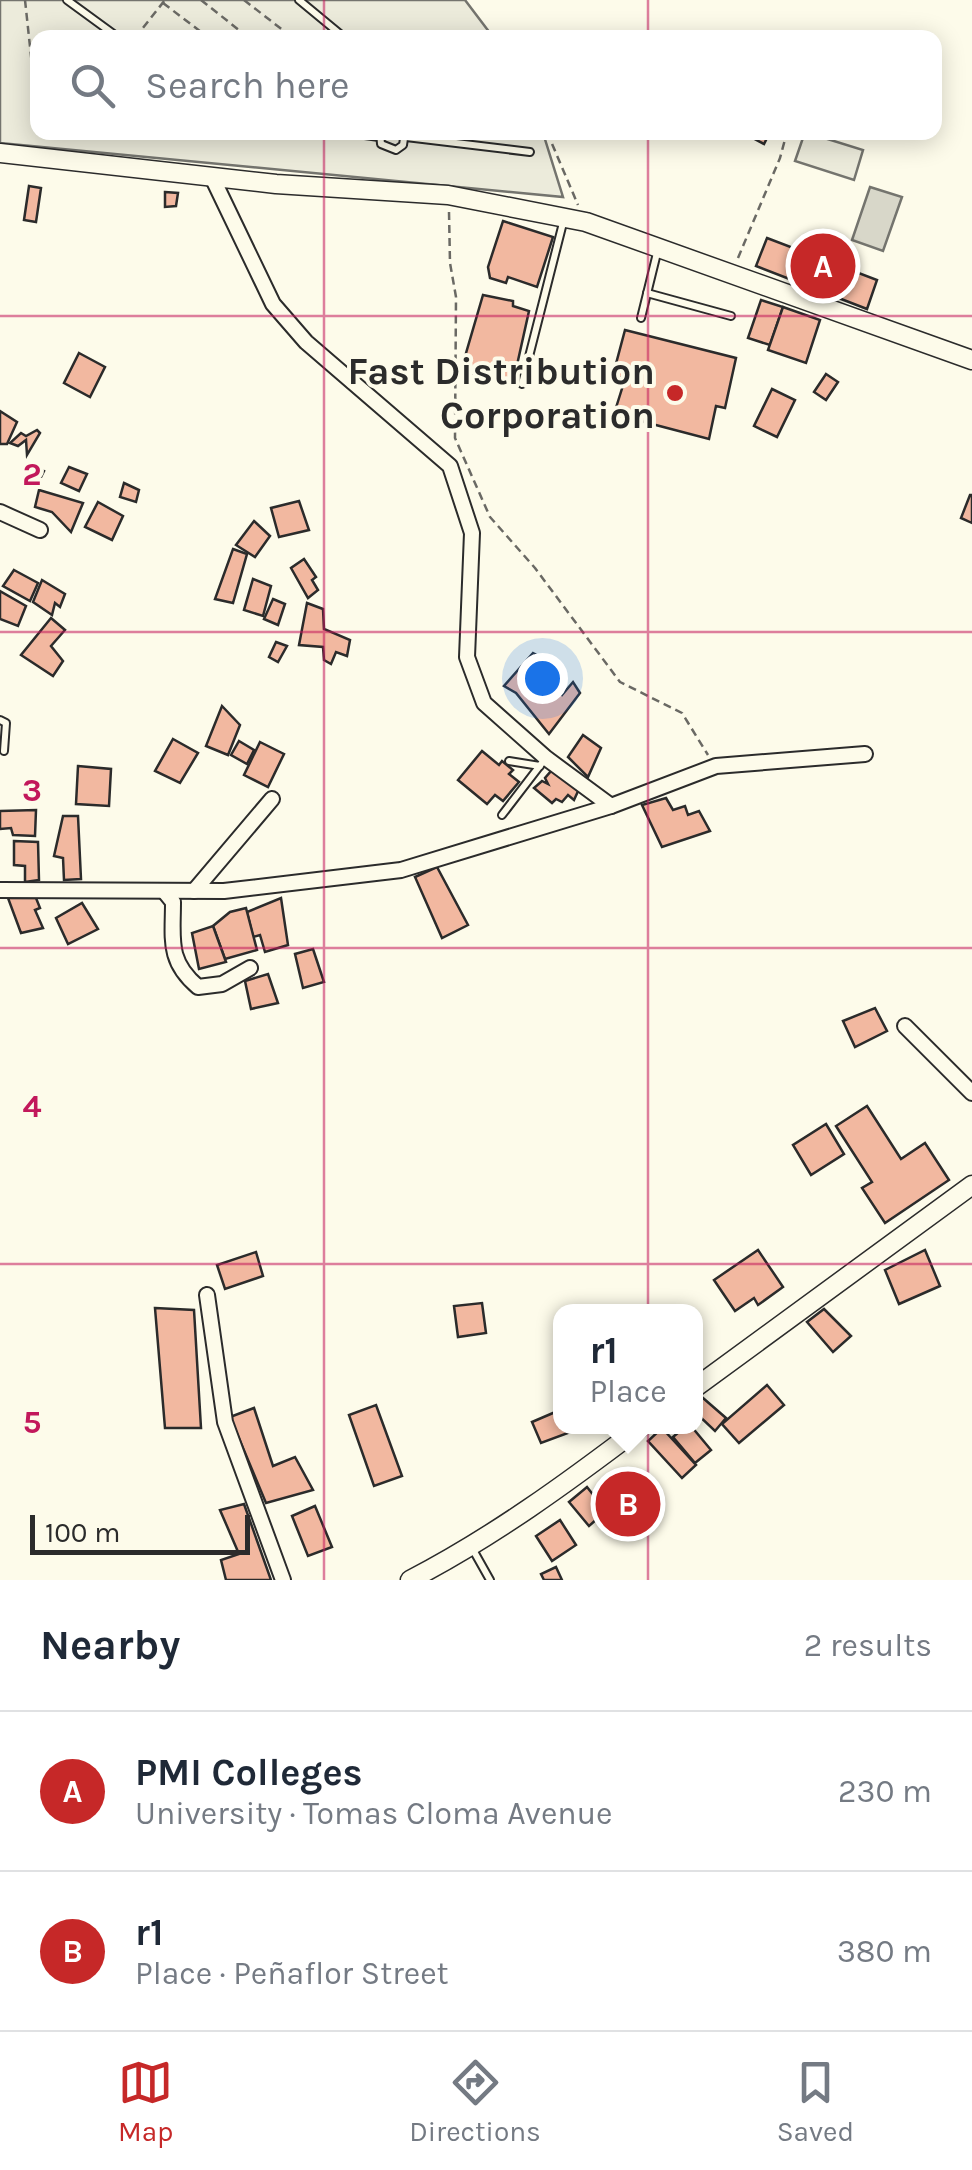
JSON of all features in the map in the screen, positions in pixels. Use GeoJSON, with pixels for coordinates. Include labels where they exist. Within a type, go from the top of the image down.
{"type":"FeatureCollection","features":[{"type":"Feature","properties":{"kind":"main road"},"geometry":{"type":"LineString","coordinates":[[0,154],[212,177],[448,195],[586,222],[972,360]]}},
{"type":"Feature","properties":{"kind":"main road"},"geometry":{"type":"LineString","coordinates":[[703,1382],[972,1185]]}},
{"type":"Feature","properties":{"kind":"main road"},"geometry":{"type":"LineString","coordinates":[[410,1580],[472,1548],[548,1498],[632,1434]]}},
{"type":"Feature","properties":{"kind":"street"},"geometry":{"type":"LineString","coordinates":[[212,177],[273,304],[306,342],[450,466],[472,533],[466,658],[484,703],[543,762],[610,806]]}},
{"type":"Feature","properties":{"kind":"street"},"geometry":{"type":"LineString","coordinates":[[0,512],[40,530]]}},
{"type":"Feature","properties":{"kind":"street"},"geometry":{"type":"LineString","coordinates":[[0,890],[224,891],[401,870],[610,806],[716,766],[865,754]]}},
{"type":"Feature","properties":{"kind":"street"},"geometry":{"type":"LineString","coordinates":[[194,891],[272,798]]}},
{"type":"Feature","properties":{"kind":"street"},"geometry":{"type":"LineString","coordinates":[[164,891],[173,902],[173,955],[183,975],[198,988],[222,984],[250,968]]}},
{"type":"Feature","properties":{"kind":"street"},"geometry":{"type":"LineString","coordinates":[[904,1026],[972,1093]]}},
{"type":"Feature","properties":{"kind":"street"},"geometry":{"type":"LineString","coordinates":[[207,1295],[224,1422],[283,1580]]}},
{"type":"Feature","properties":{"kind":"lane"},"geometry":{"type":"LineString","coordinates":[[67,0],[108,30]]}},
{"type":"Feature","properties":{"kind":"lane"},"geometry":{"type":"LineString","coordinates":[[299,0],[335,30]]}},
{"type":"Feature","properties":{"kind":"lane"},"geometry":{"type":"LineString","coordinates":[[381,140],[381,144],[396,150],[402,140]]}},
{"type":"Feature","properties":{"kind":"lane"},"geometry":{"type":"LineString","coordinates":[[442,140],[530,152]]}},
{"type":"Feature","properties":{"kind":"lane"},"geometry":{"type":"LineString","coordinates":[[522,384],[564,218]]}},
{"type":"Feature","properties":{"kind":"lane"},"geometry":{"type":"LineString","coordinates":[[641,318],[658,248]]}},
{"type":"Feature","properties":{"kind":"lane"},"geometry":{"type":"LineString","coordinates":[[647,293],[731,316]]}},
{"type":"Feature","properties":{"kind":"lane"},"geometry":{"type":"LineString","coordinates":[[0,720],[6,722],[4,751]]}},
{"type":"Feature","properties":{"kind":"lane"},"geometry":{"type":"LineString","coordinates":[[509,760],[543,762]]}},
{"type":"Feature","properties":{"kind":"lane"},"geometry":{"type":"LineString","coordinates":[[502,814],[543,762]]}},
{"type":"Feature","properties":{"kind":"lane"},"geometry":{"type":"LineString","coordinates":[[472,1548],[490,1580]]}},
{"type":"Feature","properties":{"kind":"path"},"geometry":{"type":"LineString","coordinates":[[25,0],[30,46]]}},
{"type":"Feature","properties":{"kind":"path"},"geometry":{"type":"LineString","coordinates":[[201,0],[239,30]]}},
{"type":"Feature","properties":{"kind":"path"},"geometry":{"type":"LineString","coordinates":[[244,0],[283,30]]}},
{"type":"Feature","properties":{"kind":"path"},"geometry":{"type":"LineString","coordinates":[[140,30],[164,1],[200,30]]}},
{"type":"Feature","properties":{"kind":"path"},"geometry":{"type":"LineString","coordinates":[[550,140],[586,222]]}},
{"type":"Feature","properties":{"kind":"path"},"geometry":{"type":"LineString","coordinates":[[732,273],[785,140]]}},
{"type":"Feature","properties":{"kind":"path"},"geometry":{"type":"LineString","coordinates":[[448,195],[450,263],[456,297],[456,438],[490,517],[535,568],[620,682],[682,713],[716,766]]}},
{"type":"Feature","properties":{"kind":"shaded area"},"geometry":{"type":"Polygon","coordinates":[[[0,0],[465,0],[488,30],[30,30],[30,140],[545,140],[563,197],[0,143],[0,0]]]}},
{"type":"Feature","properties":{"kind":"shaded area"},"geometry":{"type":"Polygon","coordinates":[[[802,140],[831,140],[863,150],[854,180],[795,161],[802,140]]]}},
{"type":"Feature","properties":{"kind":"shaded area"},"geometry":{"type":"Polygon","coordinates":[[[870,187],[902,197],[883,251],[852,240],[870,187]]]}},
{"type":"Feature","properties":{"kind":"building"},"geometry":{"type":"Polygon","coordinates":[[[29,186],[41,188],[36,222],[24,220],[29,186]]]}},
{"type":"Feature","properties":{"kind":"building"},"geometry":{"type":"Polygon","coordinates":[[[165,192],[178,193],[176,206],[165,207],[165,192]]]}},
{"type":"Feature","properties":{"kind":"building"},"geometry":{"type":"Polygon","coordinates":[[[503,221],[553,237],[537,287],[508,277],[506,283],[490,278],[488,267],[503,221]]]}},
{"type":"Feature","properties":{"kind":"building"},"geometry":{"type":"Polygon","coordinates":[[[767,238],[877,280],[867,309],[756,266],[767,238]]]}},
{"type":"Feature","properties":{"kind":"building"},"geometry":{"type":"Polygon","coordinates":[[[483,295],[513,301],[513,306],[529,311],[513,383],[468,373],[464,360],[483,295]]]}},
{"type":"Feature","properties":{"kind":"building"},"geometry":{"type":"Polygon","coordinates":[[[761,300],[783,307],[770,345],[748,338],[761,300]]]}},
{"type":"Feature","properties":{"kind":"building"},"geometry":{"type":"Polygon","coordinates":[[[783,307],[820,320],[806,363],[768,350],[783,307]]]}},
{"type":"Feature","properties":{"kind":"building","name":"Fast Distribution Corporation"},"geometry":{"type":"Polygon","coordinates":[[[625,330],[736,358],[725,408],[716,406],[709,439],[614,414],[625,379],[613,375],[625,330]]]}},
{"type":"Feature","properties":{"kind":"building"},"geometry":{"type":"Polygon","coordinates":[[[79,353],[105,367],[90,397],[64,383],[79,353]]]}},
{"type":"Feature","properties":{"kind":"building"},"geometry":{"type":"Polygon","coordinates":[[[826,374],[838,382],[826,400],[814,392],[826,374]]]}},
{"type":"Feature","properties":{"kind":"building"},"geometry":{"type":"Polygon","coordinates":[[[772,389],[795,400],[777,437],[754,426],[772,389]]]}},
{"type":"Feature","properties":{"kind":"building"},"geometry":{"type":"Polygon","coordinates":[[[0,411],[17,422],[7,444],[0,444],[0,411]]]}},
{"type":"Feature","properties":{"kind":"building"},"geometry":{"type":"Polygon","coordinates":[[[37,430],[40,433],[27,455],[26,440],[18,446],[10,443],[21,433],[26,436],[37,430]]]}},
{"type":"Feature","properties":{"kind":"building"},"geometry":{"type":"Polygon","coordinates":[[[32,465],[44,471],[37,485],[24,479],[32,465]]]}},
{"type":"Feature","properties":{"kind":"building"},"geometry":{"type":"Polygon","coordinates":[[[69,467],[87,474],[79,491],[61,483],[69,467]]]}},
{"type":"Feature","properties":{"kind":"building"},"geometry":{"type":"Polygon","coordinates":[[[124,483],[139,490],[136,502],[120,497],[124,483]]]}},
{"type":"Feature","properties":{"kind":"building"},"geometry":{"type":"Polygon","coordinates":[[[39,490],[83,503],[71,532],[52,512],[35,507],[39,490]]]}},
{"type":"Feature","properties":{"kind":"building"},"geometry":{"type":"Polygon","coordinates":[[[972,495],[972,523],[961,518],[972,495]]]}},
{"type":"Feature","properties":{"kind":"building"},"geometry":{"type":"Polygon","coordinates":[[[299,501],[309,530],[279,537],[271,508],[299,501]]]}},
{"type":"Feature","properties":{"kind":"building"},"geometry":{"type":"Polygon","coordinates":[[[98,502],[123,516],[112,540],[85,527],[98,502]]]}},
{"type":"Feature","properties":{"kind":"building"},"geometry":{"type":"Polygon","coordinates":[[[254,521],[270,536],[255,557],[236,545],[254,521]]]}},
{"type":"Feature","properties":{"kind":"building"},"geometry":{"type":"Polygon","coordinates":[[[233,549],[247,554],[233,603],[215,599],[233,549]]]}},
{"type":"Feature","properties":{"kind":"building"},"geometry":{"type":"Polygon","coordinates":[[[304,559],[316,577],[312,580],[318,590],[308,598],[291,568],[304,559]]]}},
{"type":"Feature","properties":{"kind":"building"},"geometry":{"type":"Polygon","coordinates":[[[14,570],[38,583],[30,601],[3,586],[14,570]]]}},
{"type":"Feature","properties":{"kind":"building"},"geometry":{"type":"Polygon","coordinates":[[[253,579],[271,586],[263,616],[244,610],[253,579]]]}},
{"type":"Feature","properties":{"kind":"building"},"geometry":{"type":"Polygon","coordinates":[[[42,580],[65,594],[60,607],[55,603],[52,615],[33,602],[42,580]]]}},
{"type":"Feature","properties":{"kind":"building"},"geometry":{"type":"Polygon","coordinates":[[[0,591],[26,606],[18,626],[0,619],[0,591]]]}},
{"type":"Feature","properties":{"kind":"building"},"geometry":{"type":"Polygon","coordinates":[[[273,599],[285,604],[278,625],[264,619],[273,599]]]}},
{"type":"Feature","properties":{"kind":"building"},"geometry":{"type":"Polygon","coordinates":[[[307,603],[323,609],[324,629],[350,640],[347,656],[336,652],[331,664],[324,660],[323,647],[299,645],[307,603]]]}},
{"type":"Feature","properties":{"kind":"building"},"geometry":{"type":"Polygon","coordinates":[[[51,618],[65,630],[51,646],[63,661],[53,676],[21,655],[51,618]]]}},
{"type":"Feature","properties":{"kind":"building"},"geometry":{"type":"Polygon","coordinates":[[[276,642],[287,646],[278,662],[269,657],[276,642]]]}},
{"type":"Feature","properties":{"kind":"building"},"geometry":{"type":"Polygon","coordinates":[[[533,653],[562,668],[548,683],[562,695],[573,682],[580,693],[549,734],[516,693],[504,686],[533,653]]]}},
{"type":"Feature","properties":{"kind":"building"},"geometry":{"type":"Polygon","coordinates":[[[222,706],[240,725],[228,755],[206,746],[222,706]]]}},
{"type":"Feature","properties":{"kind":"building"},"geometry":{"type":"Polygon","coordinates":[[[583,735],[601,748],[588,777],[568,757],[583,735]]]}},
{"type":"Feature","properties":{"kind":"building"},"geometry":{"type":"Polygon","coordinates":[[[173,739],[198,753],[180,783],[155,771],[173,739]]]}},
{"type":"Feature","properties":{"kind":"building"},"geometry":{"type":"Polygon","coordinates":[[[239,741],[254,750],[247,764],[231,755],[239,741]]]}},
{"type":"Feature","properties":{"kind":"building"},"geometry":{"type":"Polygon","coordinates":[[[260,742],[284,754],[268,787],[244,775],[260,742]]]}},
{"type":"Feature","properties":{"kind":"building"},"geometry":{"type":"Polygon","coordinates":[[[482,751],[499,765],[502,761],[513,770],[509,774],[519,782],[503,801],[495,795],[487,804],[458,780],[482,751]]]}},
{"type":"Feature","properties":{"kind":"building"},"geometry":{"type":"Polygon","coordinates":[[[78,766],[111,769],[109,806],[76,804],[78,766]]]}},
{"type":"Feature","properties":{"kind":"building"},"geometry":{"type":"Polygon","coordinates":[[[552,770],[579,789],[574,800],[568,795],[562,802],[556,799],[552,803],[534,788],[542,781],[548,784],[545,778],[552,770]]]}},
{"type":"Feature","properties":{"kind":"building"},"geometry":{"type":"Polygon","coordinates":[[[666,798],[673,810],[685,806],[688,815],[699,811],[710,831],[662,847],[642,805],[666,798]]]}},
{"type":"Feature","properties":{"kind":"building"},"geometry":{"type":"Polygon","coordinates":[[[36,810],[35,836],[13,835],[11,828],[0,829],[0,811],[36,810]]]}},
{"type":"Feature","properties":{"kind":"building"},"geometry":{"type":"Polygon","coordinates":[[[63,816],[78,816],[81,879],[64,880],[63,858],[54,856],[63,816]]]}},
{"type":"Feature","properties":{"kind":"building"},"geometry":{"type":"Polygon","coordinates":[[[14,841],[38,842],[39,880],[25,882],[25,866],[14,865],[14,841]]]}},
{"type":"Feature","properties":{"kind":"building"},"geometry":{"type":"Polygon","coordinates":[[[437,867],[468,925],[442,938],[415,877],[437,867]]]}},
{"type":"Feature","properties":{"kind":"building"},"geometry":{"type":"Polygon","coordinates":[[[8,898],[36,898],[40,908],[35,910],[43,928],[21,933],[8,898]]]}},
{"type":"Feature","properties":{"kind":"building"},"geometry":{"type":"Polygon","coordinates":[[[281,898],[288,945],[265,952],[260,935],[253,937],[247,912],[281,898]]]}},
{"type":"Feature","properties":{"kind":"building"},"geometry":{"type":"Polygon","coordinates":[[[82,903],[98,929],[68,944],[56,918],[82,903]]]}},
{"type":"Feature","properties":{"kind":"building"},"geometry":{"type":"Polygon","coordinates":[[[246,908],[257,950],[225,959],[213,926],[230,912],[246,908]]]}},
{"type":"Feature","properties":{"kind":"building"},"geometry":{"type":"Polygon","coordinates":[[[213,926],[226,962],[199,969],[192,933],[213,926]]]}},
{"type":"Feature","properties":{"kind":"building"},"geometry":{"type":"Polygon","coordinates":[[[313,949],[324,982],[303,988],[295,954],[313,949]]]}},
{"type":"Feature","properties":{"kind":"building"},"geometry":{"type":"Polygon","coordinates":[[[268,974],[278,1003],[251,1009],[245,981],[268,974]]]}},
{"type":"Feature","properties":{"kind":"building"},"geometry":{"type":"Polygon","coordinates":[[[875,1008],[887,1031],[855,1047],[843,1021],[875,1008]]]}},
{"type":"Feature","properties":{"kind":"building"},"geometry":{"type":"Polygon","coordinates":[[[867,1106],[901,1159],[925,1143],[949,1180],[885,1223],[862,1188],[872,1182],[836,1126],[867,1106]]]}},
{"type":"Feature","properties":{"kind":"building"},"geometry":{"type":"Polygon","coordinates":[[[826,1124],[844,1154],[811,1175],[793,1145],[826,1124]]]}},
{"type":"Feature","properties":{"kind":"building"},"geometry":{"type":"Polygon","coordinates":[[[758,1250],[783,1287],[758,1305],[754,1298],[735,1311],[714,1280],[758,1250]]]}},
{"type":"Feature","properties":{"kind":"building"},"geometry":{"type":"Polygon","coordinates":[[[925,1250],[940,1286],[899,1304],[885,1270],[925,1250]]]}},
{"type":"Feature","properties":{"kind":"building"},"geometry":{"type":"Polygon","coordinates":[[[256,1252],[263,1276],[225,1289],[217,1265],[256,1252]]]}},
{"type":"Feature","properties":{"kind":"building"},"geometry":{"type":"Polygon","coordinates":[[[482,1303],[486,1333],[458,1337],[454,1306],[482,1303]]]}},
{"type":"Feature","properties":{"kind":"building"},"geometry":{"type":"Polygon","coordinates":[[[155,1308],[194,1310],[201,1428],[165,1428],[155,1308]]]}},
{"type":"Feature","properties":{"kind":"building"},"geometry":{"type":"Polygon","coordinates":[[[824,1309],[851,1336],[833,1352],[807,1322],[824,1309]]]}},
{"type":"Feature","properties":{"kind":"building"},"geometry":{"type":"Polygon","coordinates":[[[767,1385],[784,1405],[739,1443],[722,1424],[767,1385]]]}},
{"type":"Feature","properties":{"kind":"building"},"geometry":{"type":"Polygon","coordinates":[[[703,1398],[726,1418],[715,1431],[703,1420],[703,1398]]]}},
{"type":"Feature","properties":{"kind":"building"},"geometry":{"type":"Polygon","coordinates":[[[376,1405],[402,1476],[374,1486],[349,1415],[376,1405]]]}},
{"type":"Feature","properties":{"kind":"building"},"geometry":{"type":"Polygon","coordinates":[[[254,1408],[273,1466],[295,1457],[313,1490],[266,1503],[230,1417],[254,1408]]]}},
{"type":"Feature","properties":{"kind":"building"},"geometry":{"type":"Polygon","coordinates":[[[553,1413],[553,1434],[565,1434],[541,1443],[532,1422],[553,1413]]]}},
{"type":"Feature","properties":{"kind":"building"},"geometry":{"type":"Polygon","coordinates":[[[656,1434],[668,1434],[696,1465],[682,1478],[648,1441],[656,1434]]]}},
{"type":"Feature","properties":{"kind":"building"},"geometry":{"type":"Polygon","coordinates":[[[698,1434],[711,1450],[695,1463],[673,1437],[698,1434]]]}},
{"type":"Feature","properties":{"kind":"building"},"geometry":{"type":"Polygon","coordinates":[[[630,1480],[653,1504],[627,1529],[604,1505],[630,1480]]]}},
{"type":"Feature","properties":{"kind":"building"},"geometry":{"type":"Polygon","coordinates":[[[587,1487],[606,1511],[589,1526],[569,1502],[587,1487]]]}},
{"type":"Feature","properties":{"kind":"building"},"geometry":{"type":"Polygon","coordinates":[[[244,1504],[271,1580],[226,1580],[221,1560],[239,1554],[220,1510],[244,1504]]]}},
{"type":"Feature","properties":{"kind":"building"},"geometry":{"type":"Polygon","coordinates":[[[315,1506],[332,1547],[308,1556],[292,1516],[315,1506]]]}},
{"type":"Feature","properties":{"kind":"building"},"geometry":{"type":"Polygon","coordinates":[[[560,1520],[576,1545],[552,1561],[536,1536],[560,1520]]]}},
{"type":"Feature","properties":{"kind":"building"},"geometry":{"type":"Polygon","coordinates":[[[556,1567],[562,1580],[544,1580],[541,1574],[556,1567]]]}},
{"type":"Feature","properties":{"kind":"place","name":"PMI Colleges"},"geometry":{"type":"Point","coordinates":[823,266]}},
{"type":"Feature","properties":{"kind":"place","name":"Fast Distribution Corporation"},"geometry":{"type":"Point","coordinates":[675,393]}},
{"type":"Feature","properties":{"kind":"place","name":"r1"},"geometry":{"type":"Point","coordinates":[628,1504]}}]}
